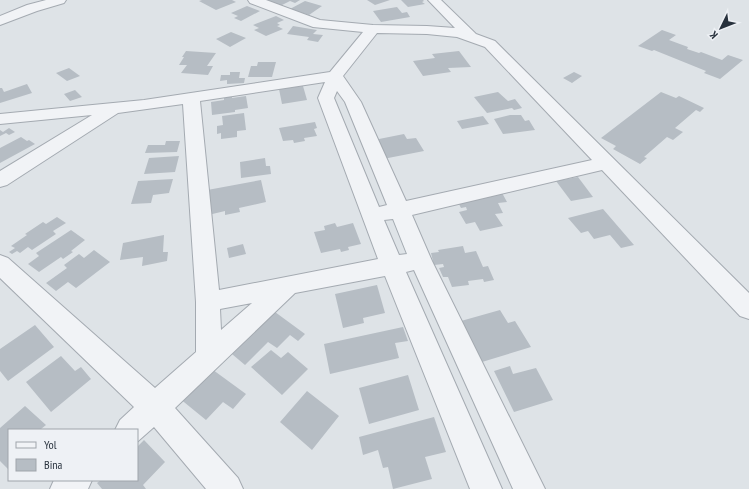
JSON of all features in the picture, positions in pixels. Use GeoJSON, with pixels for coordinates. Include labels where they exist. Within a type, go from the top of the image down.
{"type":"FeatureCollection","features":[{"type":"Feature","properties":{"kind":"street"},"geometry":{"type":"LineString","coordinates":[[0,21],[32,8],[60,0]]}},
{"type":"Feature","properties":{"kind":"street"},"geometry":{"type":"LineString","coordinates":[[254,0],[318,24],[373,29],[427,30],[459,33],[490,44],[749,309]]}},
{"type":"Feature","properties":{"kind":"street"},"geometry":{"type":"LineString","coordinates":[[434,0],[472,38]]}},
{"type":"Feature","properties":{"kind":"street"},"geometry":{"type":"LineString","coordinates":[[373,29],[335,76],[326,98],[392,266],[486,489]]}},
{"type":"Feature","properties":{"kind":"street"},"geometry":{"type":"LineString","coordinates":[[0,119],[144,105],[335,76]]}},
{"type":"Feature","properties":{"kind":"street"},"geometry":{"type":"LineString","coordinates":[[335,76],[353,102],[420,261],[529,489]]}},
{"type":"Feature","properties":{"kind":"street"},"geometry":{"type":"LineString","coordinates":[[191,97],[208,302],[209,357]]}},
{"type":"Feature","properties":{"kind":"street"},"geometry":{"type":"LineString","coordinates":[[0,180],[115,108]]}},
{"type":"Feature","properties":{"kind":"street"},"geometry":{"type":"LineString","coordinates":[[373,216],[606,163]]}},
{"type":"Feature","properties":{"kind":"street"},"geometry":{"type":"LineString","coordinates":[[208,302],[288,285],[420,261]]}},
{"type":"Feature","properties":{"kind":"street"},"geometry":{"type":"LineString","coordinates":[[0,264],[155,407],[227,489]]}},
{"type":"Feature","properties":{"kind":"street"},"geometry":{"type":"LineString","coordinates":[[131,429],[288,285]]}},
{"type":"Feature","properties":{"kind":"street"},"geometry":{"type":"LineString","coordinates":[[66,489],[75,481]]}},
{"type":"Feature","properties":{"kind":"building"},"geometry":{"type":"Polygon","coordinates":[[[232,0],[236,2],[216,10],[199,1],[232,0]]]}},
{"type":"Feature","properties":{"kind":"building"},"geometry":{"type":"Polygon","coordinates":[[[269,0],[300,0],[295,3],[290,1],[280,6],[266,2],[269,0]]]}},
{"type":"Feature","properties":{"kind":"building"},"geometry":{"type":"Polygon","coordinates":[[[367,0],[390,0],[375,5],[367,0]]]}},
{"type":"Feature","properties":{"kind":"building"},"geometry":{"type":"Polygon","coordinates":[[[401,0],[423,0],[424,1],[422,2],[425,4],[408,7],[401,0]]]}},
{"type":"Feature","properties":{"kind":"building"},"geometry":{"type":"Polygon","coordinates":[[[305,1],[322,6],[309,15],[290,9],[305,1]]]}},
{"type":"Feature","properties":{"kind":"building"},"geometry":{"type":"Polygon","coordinates":[[[247,6],[260,11],[241,21],[234,18],[238,16],[231,13],[247,6]]]}},
{"type":"Feature","properties":{"kind":"building"},"geometry":{"type":"Polygon","coordinates":[[[397,7],[402,13],[407,12],[410,17],[381,22],[373,11],[397,7]]]}},
{"type":"Feature","properties":{"kind":"building"},"geometry":{"type":"Polygon","coordinates":[[[276,16],[284,20],[277,23],[280,25],[277,26],[283,29],[266,36],[254,30],[259,28],[253,25],[276,16]]]}},
{"type":"Feature","properties":{"kind":"building"},"geometry":{"type":"Polygon","coordinates":[[[293,26],[317,30],[313,34],[323,35],[318,42],[307,40],[309,37],[287,34],[293,26]]]}},
{"type":"Feature","properties":{"kind":"building"},"geometry":{"type":"Polygon","coordinates":[[[662,30],[676,35],[669,40],[688,47],[687,49],[699,53],[701,52],[722,60],[728,55],[743,60],[720,79],[704,73],[706,71],[654,50],[652,51],[638,46],[662,30]]]}},
{"type":"Feature","properties":{"kind":"building"},"geometry":{"type":"Polygon","coordinates":[[[231,32],[246,38],[230,47],[216,39],[231,32]]]}},
{"type":"Feature","properties":{"kind":"building"},"geometry":{"type":"Polygon","coordinates":[[[186,51],[216,53],[207,66],[213,66],[208,75],[181,73],[187,65],[179,65],[186,51]]]}},
{"type":"Feature","properties":{"kind":"building"},"geometry":{"type":"Polygon","coordinates":[[[459,51],[471,67],[448,68],[451,72],[423,76],[413,61],[435,58],[432,54],[459,51]]]}},
{"type":"Feature","properties":{"kind":"building"},"geometry":{"type":"Polygon","coordinates":[[[258,62],[276,62],[272,77],[248,77],[251,66],[257,66],[258,62]]]}},
{"type":"Feature","properties":{"kind":"building"},"geometry":{"type":"Polygon","coordinates":[[[69,68],[80,76],[67,81],[56,73],[69,68]]]}},
{"type":"Feature","properties":{"kind":"building"},"geometry":{"type":"Polygon","coordinates":[[[230,72],[240,72],[239,78],[245,78],[244,83],[227,84],[227,80],[220,81],[221,75],[230,75],[230,72]]]}},
{"type":"Feature","properties":{"kind":"building"},"geometry":{"type":"Polygon","coordinates":[[[574,72],[582,76],[572,83],[563,78],[574,72]]]}},
{"type":"Feature","properties":{"kind":"building"},"geometry":{"type":"Polygon","coordinates":[[[27,84],[32,93],[0,103],[0,88],[2,88],[4,92],[27,84]]]}},
{"type":"Feature","properties":{"kind":"building"},"geometry":{"type":"Polygon","coordinates":[[[303,86],[307,100],[282,104],[279,89],[303,86]]]}},
{"type":"Feature","properties":{"kind":"building"},"geometry":{"type":"Polygon","coordinates":[[[75,90],[82,97],[70,101],[64,94],[75,90]]]}},
{"type":"Feature","properties":{"kind":"building"},"geometry":{"type":"Polygon","coordinates":[[[498,92],[508,101],[515,99],[522,108],[514,110],[512,108],[487,113],[474,97],[498,92]]]}},
{"type":"Feature","properties":{"kind":"building"},"geometry":{"type":"Polygon","coordinates":[[[661,92],[676,98],[679,96],[704,108],[700,112],[696,110],[675,128],[683,132],[673,140],[667,137],[644,157],[647,158],[640,164],[613,149],[616,146],[601,138],[661,92]]]}},
{"type":"Feature","properties":{"kind":"building"},"geometry":{"type":"Polygon","coordinates":[[[232,96],[232,98],[246,96],[248,108],[235,110],[235,112],[212,115],[211,102],[224,100],[224,97],[232,96]]]}},
{"type":"Feature","properties":{"kind":"building"},"geometry":{"type":"Polygon","coordinates":[[[244,113],[246,130],[237,131],[237,137],[221,139],[221,133],[217,134],[217,126],[223,125],[222,116],[244,113]]]}},
{"type":"Feature","properties":{"kind":"building"},"geometry":{"type":"Polygon","coordinates":[[[510,115],[521,115],[525,121],[529,120],[535,130],[503,134],[494,119],[510,115]]]}},
{"type":"Feature","properties":{"kind":"building"},"geometry":{"type":"Polygon","coordinates":[[[483,116],[489,124],[462,129],[457,121],[483,116]]]}},
{"type":"Feature","properties":{"kind":"building"},"geometry":{"type":"Polygon","coordinates":[[[315,122],[317,128],[314,129],[317,136],[304,138],[305,141],[294,143],[293,140],[283,141],[279,128],[315,122]]]}},
{"type":"Feature","properties":{"kind":"building"},"geometry":{"type":"Polygon","coordinates":[[[9,128],[15,132],[9,135],[6,133],[0,136],[0,130],[3,132],[9,128]]]}},
{"type":"Feature","properties":{"kind":"building"},"geometry":{"type":"Polygon","coordinates":[[[404,134],[407,139],[416,138],[424,151],[383,159],[374,140],[404,134]]]}},
{"type":"Feature","properties":{"kind":"building"},"geometry":{"type":"Polygon","coordinates":[[[21,137],[35,144],[0,163],[0,148],[21,137]]]}},
{"type":"Feature","properties":{"kind":"building"},"geometry":{"type":"Polygon","coordinates":[[[166,141],[180,141],[177,152],[145,153],[148,145],[165,145],[166,141]]]}},
{"type":"Feature","properties":{"kind":"building"},"geometry":{"type":"Polygon","coordinates":[[[179,156],[175,172],[144,174],[149,158],[179,156]]]}},
{"type":"Feature","properties":{"kind":"building"},"geometry":{"type":"Polygon","coordinates":[[[265,158],[266,166],[270,166],[271,174],[241,178],[240,162],[265,158]]]}},
{"type":"Feature","properties":{"kind":"building"},"geometry":{"type":"Polygon","coordinates":[[[578,177],[593,197],[571,201],[556,181],[578,177]]]}},
{"type":"Feature","properties":{"kind":"building"},"geometry":{"type":"Polygon","coordinates":[[[173,179],[169,193],[153,195],[151,203],[131,204],[138,181],[173,179]]]}},
{"type":"Feature","properties":{"kind":"building"},"geometry":{"type":"Polygon","coordinates":[[[261,180],[266,202],[239,208],[240,212],[225,215],[225,211],[204,216],[202,191],[261,180]]]}},
{"type":"Feature","properties":{"kind":"building"},"geometry":{"type":"Polygon","coordinates":[[[501,191],[507,202],[498,203],[503,213],[495,214],[503,226],[480,231],[475,222],[466,224],[459,212],[467,210],[466,207],[461,208],[458,202],[501,191]]]}},
{"type":"Feature","properties":{"kind":"building"},"geometry":{"type":"Polygon","coordinates":[[[603,209],[634,245],[621,248],[610,235],[594,239],[588,231],[581,233],[568,218],[603,209]]]}},
{"type":"Feature","properties":{"kind":"building"},"geometry":{"type":"Polygon","coordinates":[[[57,217],[66,223],[53,231],[56,234],[32,250],[28,247],[20,253],[17,251],[12,254],[9,252],[15,248],[11,246],[27,235],[25,234],[43,222],[46,224],[57,217]]]}},
{"type":"Feature","properties":{"kind":"building"},"geometry":{"type":"Polygon","coordinates":[[[335,223],[337,227],[353,223],[361,244],[348,247],[349,250],[341,252],[340,249],[321,253],[314,232],[325,230],[324,226],[335,223]]]}},
{"type":"Feature","properties":{"kind":"building"},"geometry":{"type":"Polygon","coordinates":[[[71,230],[85,240],[71,251],[73,252],[63,259],[61,257],[39,272],[28,264],[39,256],[36,253],[71,230]]]}},
{"type":"Feature","properties":{"kind":"building"},"geometry":{"type":"Polygon","coordinates":[[[164,235],[163,252],[168,252],[167,261],[142,266],[143,257],[120,260],[123,243],[164,235]]]}},
{"type":"Feature","properties":{"kind":"building"},"geometry":{"type":"Polygon","coordinates":[[[243,244],[246,254],[229,258],[227,248],[243,244]]]}},
{"type":"Feature","properties":{"kind":"building"},"geometry":{"type":"Polygon","coordinates":[[[463,246],[465,253],[476,251],[483,267],[488,266],[494,280],[484,282],[483,279],[468,281],[469,285],[452,287],[448,277],[443,277],[439,268],[444,267],[443,264],[434,265],[431,253],[439,252],[438,250],[463,246]]]}},
{"type":"Feature","properties":{"kind":"building"},"geometry":{"type":"Polygon","coordinates":[[[94,250],[110,262],[76,288],[68,282],[56,291],[46,283],[67,268],[64,265],[79,254],[84,258],[94,250]]]}},
{"type":"Feature","properties":{"kind":"building"},"geometry":{"type":"Polygon","coordinates":[[[377,285],[385,313],[363,318],[364,323],[343,328],[335,294],[377,285]]]}},
{"type":"Feature","properties":{"kind":"building"},"geometry":{"type":"Polygon","coordinates":[[[500,310],[508,323],[515,321],[531,347],[482,362],[461,321],[500,310]]]}},
{"type":"Feature","properties":{"kind":"building"},"geometry":{"type":"Polygon","coordinates":[[[275,312],[305,334],[298,341],[290,335],[277,348],[268,342],[245,365],[226,349],[275,312]]]}},
{"type":"Feature","properties":{"kind":"building"},"geometry":{"type":"Polygon","coordinates":[[[35,325],[54,347],[8,381],[0,371],[0,349],[35,325]]]}},
{"type":"Feature","properties":{"kind":"building"},"geometry":{"type":"Polygon","coordinates":[[[403,327],[408,341],[395,343],[399,358],[330,374],[324,344],[403,327]]]}},
{"type":"Feature","properties":{"kind":"building"},"geometry":{"type":"Polygon","coordinates":[[[271,350],[281,358],[288,352],[308,369],[282,395],[251,367],[271,350]]]}},
{"type":"Feature","properties":{"kind":"building"},"geometry":{"type":"Polygon","coordinates":[[[61,356],[75,371],[81,367],[91,379],[51,412],[26,382],[61,356]]]}},
{"type":"Feature","properties":{"kind":"building"},"geometry":{"type":"Polygon","coordinates":[[[510,366],[513,374],[536,368],[553,400],[514,412],[494,371],[510,366]]]}},
{"type":"Feature","properties":{"kind":"building"},"geometry":{"type":"Polygon","coordinates":[[[209,367],[246,394],[233,409],[223,402],[206,420],[179,398],[209,367]]]}},
{"type":"Feature","properties":{"kind":"building"},"geometry":{"type":"Polygon","coordinates":[[[408,375],[419,410],[369,424],[359,388],[408,375]]]}},
{"type":"Feature","properties":{"kind":"building"},"geometry":{"type":"Polygon","coordinates":[[[307,391],[339,416],[312,450],[280,422],[307,391]]]}},
{"type":"Feature","properties":{"kind":"building"},"geometry":{"type":"Polygon","coordinates":[[[25,406],[46,425],[41,429],[8,429],[8,469],[0,461],[0,428],[25,406]]]}},
{"type":"Feature","properties":{"kind":"building"},"geometry":{"type":"Polygon","coordinates":[[[434,417],[446,452],[425,457],[432,479],[393,489],[388,467],[383,468],[378,450],[363,455],[359,437],[434,417]]]}},
{"type":"Feature","properties":{"kind":"building"},"geometry":{"type":"Polygon","coordinates":[[[144,440],[165,462],[143,485],[146,489],[102,489],[97,483],[100,481],[138,481],[138,446],[144,440]]]}}]}
